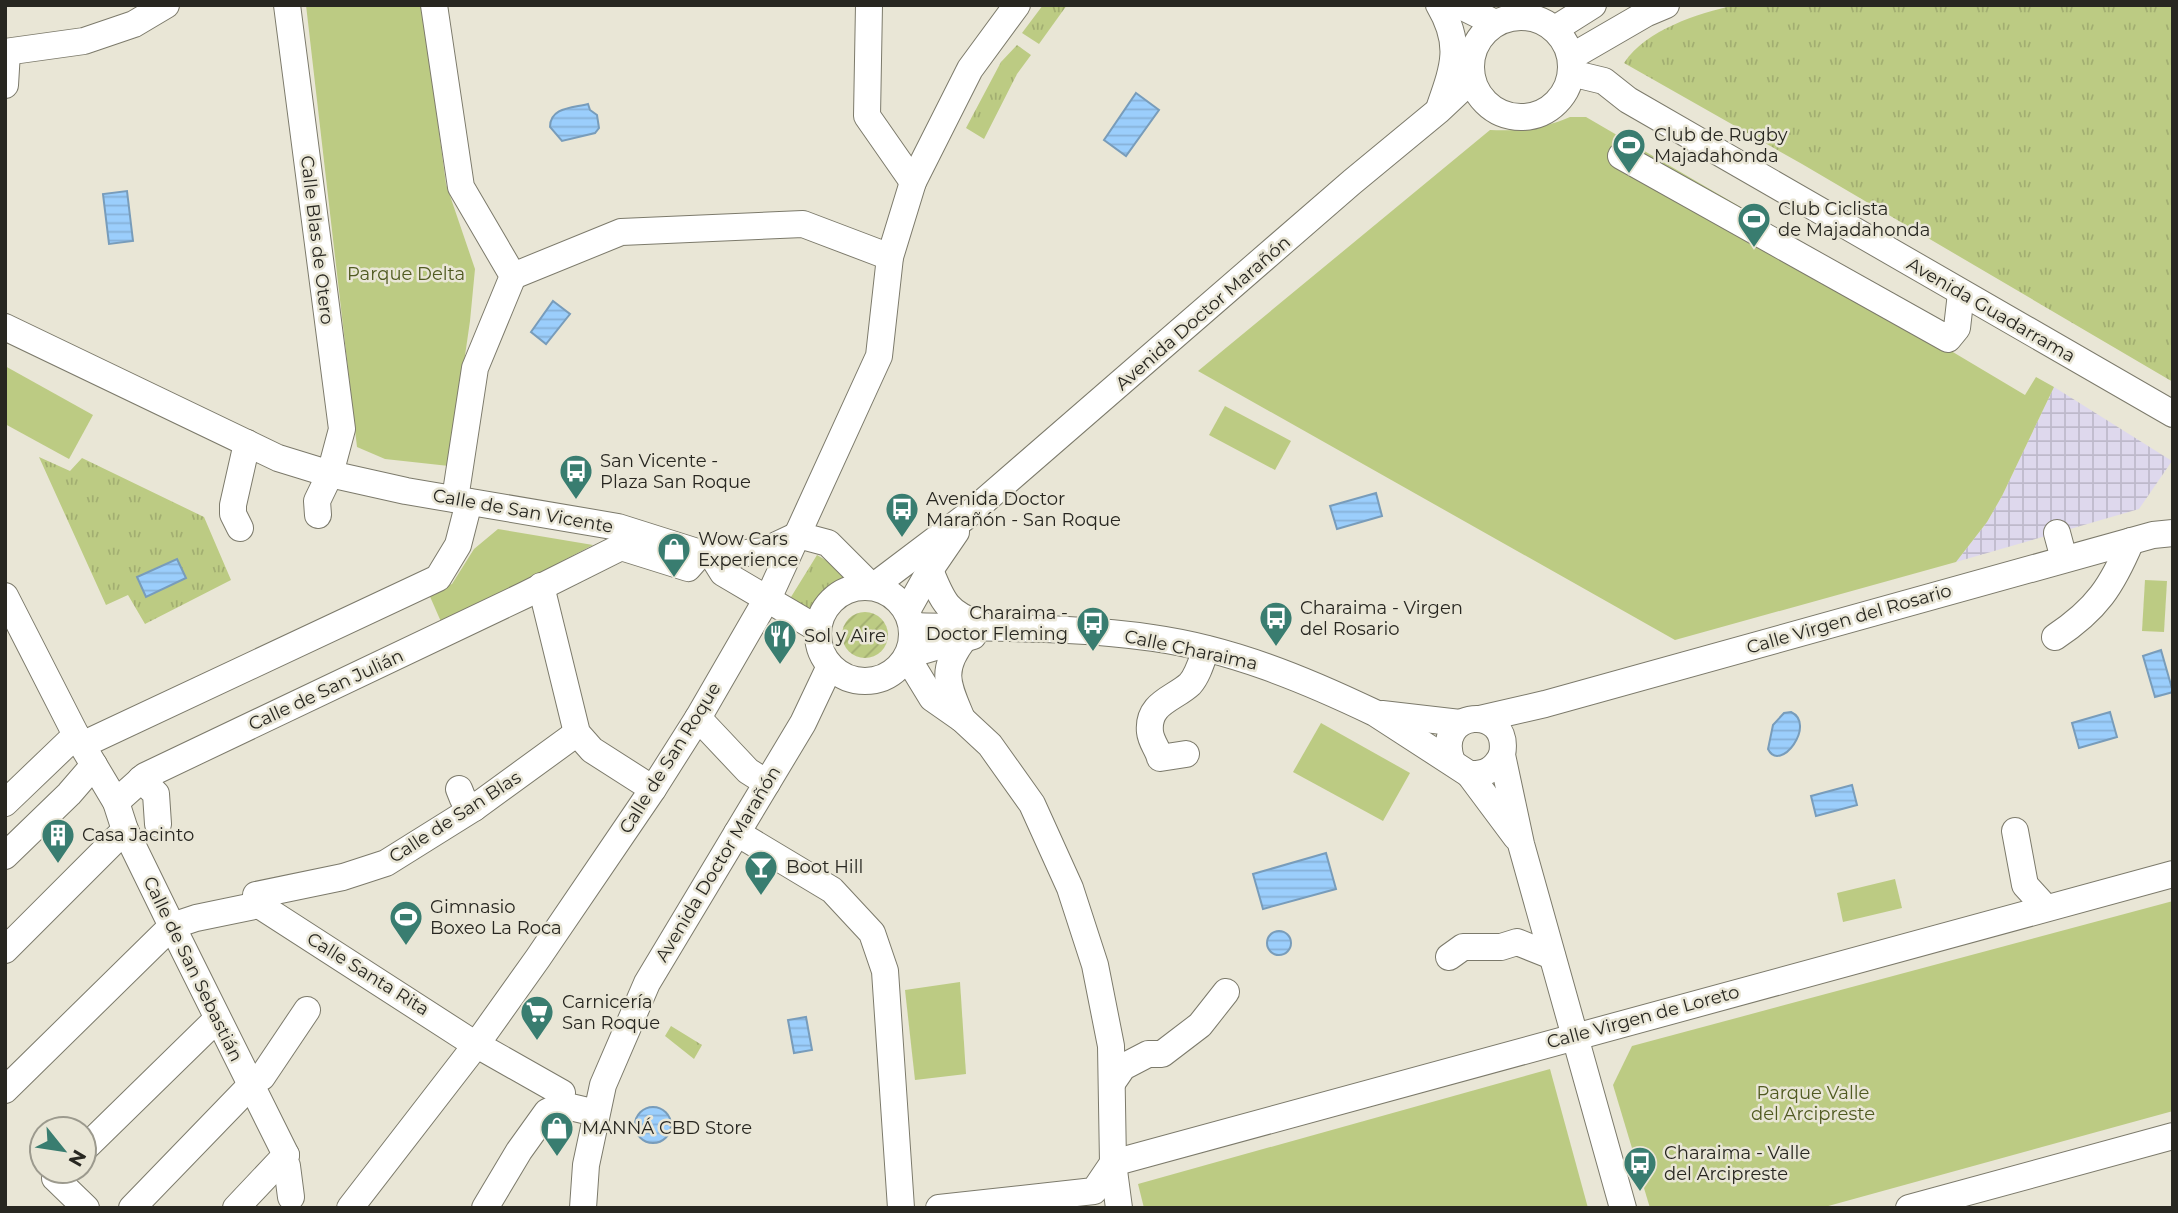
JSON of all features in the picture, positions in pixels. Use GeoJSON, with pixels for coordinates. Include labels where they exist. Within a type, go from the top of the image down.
{"type":"FeatureCollection","features":[{"type":"Feature","properties":{"kind":"street"},"geometry":{"type":"LineString","coordinates":[[5,85],[6,52],[84,41],[134,24],[166,5]]}},
{"type":"Feature","properties":{"kind":"street","name":"Calle Blas de Otero"},"geometry":{"type":"LineString","coordinates":[[287,5],[342,429],[330,474]]}},
{"type":"Feature","properties":{"kind":"street"},"geometry":{"type":"LineString","coordinates":[[434,5],[461,187],[513,276]]}},
{"type":"Feature","properties":{"kind":"street"},"geometry":{"type":"LineString","coordinates":[[869,5],[867,116],[913,182]]}},
{"type":"Feature","properties":{"kind":"street","name":"Calle de San Roque"},"geometry":{"type":"LineString","coordinates":[[349,1208],[478,1045],[653,789],[698,718],[766,599],[799,535],[879,356],[890,257],[913,182],[970,69],[1017,5]]}},
{"type":"Feature","properties":{"kind":"street"},"geometry":{"type":"LineString","coordinates":[[1438,5],[1451,29],[1455,60],[1438,111],[1486,103]]}},
{"type":"Feature","properties":{"kind":"street"},"geometry":{"type":"LineString","coordinates":[[1447,5],[1471,26],[1582,7]]}},
{"type":"Feature","properties":{"kind":"street"},"geometry":{"type":"LineString","coordinates":[[1459,5],[1519,19],[1565,42],[1569,75]]}},
{"type":"Feature","properties":{"kind":"street"},"geometry":{"type":"LineString","coordinates":[[1519,19],[1470,65],[1477,92],[1486,103],[1501,113],[1518,118],[1536,115],[1552,107],[1569,75],[1602,40],[1666,5]]}},
{"type":"Feature","properties":{"kind":"street"},"geometry":{"type":"LineString","coordinates":[[1602,40],[1601,62],[1605,81]]}},
{"type":"Feature","properties":{"kind":"street","name":"Avenida Guadarrama"},"geometry":{"type":"LineString","coordinates":[[1569,75],[1605,81],[1628,100],[2173,414]]}},
{"type":"Feature","properties":{"kind":"street","name":"Avenida Guadarrama"},"geometry":{"type":"LineString","coordinates":[[1569,75],[1590,92],[1628,100]]}},
{"type":"Feature","properties":{"kind":"street","name":"Avenida Doctor Marañón"},"geometry":{"type":"LineString","coordinates":[[818,629],[830,602],[856,587],[873,586],[968,515],[1472,79]]}},
{"type":"Feature","properties":{"kind":"street"},"geometry":{"type":"LineString","coordinates":[[1621,156],[1948,339],[1958,328],[1961,293]]}},
{"type":"Feature","properties":{"kind":"street"},"geometry":{"type":"LineString","coordinates":[[5,803],[84,748],[163,707],[438,578],[458,545],[475,368],[513,276],[621,232],[803,225],[890,257]]}},
{"type":"Feature","properties":{"kind":"street","name":"Calle de San Vicente"},"geometry":{"type":"LineString","coordinates":[[5,327],[278,458],[330,474],[618,527],[707,554],[764,551],[799,535]]}},
{"type":"Feature","properties":{"kind":"street"},"geometry":{"type":"LineString","coordinates":[[240,528],[233,514],[233,505],[247,443]]}},
{"type":"Feature","properties":{"kind":"street"},"geometry":{"type":"LineString","coordinates":[[318,515],[317,501],[330,474]]}},
{"type":"Feature","properties":{"kind":"street","name":"Avenida Doctor Marañón"},"geometry":{"type":"LineString","coordinates":[[908,656],[912,641],[910,619],[930,570],[968,515]]}},
{"type":"Feature","properties":{"kind":"street"},"geometry":{"type":"LineString","coordinates":[[2057,533],[2064,559]]}},
{"type":"Feature","properties":{"kind":"street"},"geometry":{"type":"LineString","coordinates":[[2055,637],[2079,621],[2101,598],[2117,573],[2157,533]]}},
{"type":"Feature","properties":{"kind":"street","name":"Calle Virgen del Rosario"},"geometry":{"type":"LineString","coordinates":[[1470,721],[1545,704],[2157,533]]}},
{"type":"Feature","properties":{"kind":"street"},"geometry":{"type":"LineString","coordinates":[[799,535],[828,543],[873,586],[891,593],[910,619]]}},
{"type":"Feature","properties":{"kind":"street","name":"Calle de San Julián"},"geometry":{"type":"LineString","coordinates":[[116,802],[157,790],[541,586],[621,547],[688,568],[707,554]]}},
{"type":"Feature","properties":{"kind":"street","name":"Calle de San Vicente"},"geometry":{"type":"LineString","coordinates":[[707,554],[723,573],[818,629]]}},
{"type":"Feature","properties":{"kind":"street","name":"Calle Charaima"},"geometry":{"type":"LineString","coordinates":[[930,570],[942,601],[960,618],[998,629]]}},
{"type":"Feature","properties":{"kind":"street"},"geometry":{"type":"LineString","coordinates":[[541,586],[564,703],[578,733],[592,750],[653,789]]}},
{"type":"Feature","properties":{"kind":"street","name":"Calle de San Sebastián"},"geometry":{"type":"LineString","coordinates":[[5,596],[84,748],[116,802],[125,830],[217,1019],[256,1081],[285,1172],[236,1208]]}},
{"type":"Feature","properties":{"kind":"street","name":"Calle Charaima"},"geometry":{"type":"LineString","coordinates":[[910,619],[998,629],[1096,632],[1154,638],[1206,649],[1279,671],[1375,713],[1461,768],[1521,844]]}},
{"type":"Feature","properties":{"kind":"street"},"geometry":{"type":"LineString","coordinates":[[818,629],[822,655],[838,672],[867,681],[887,676],[899,668],[908,656],[932,698],[962,719],[990,745],[1032,804],[1070,888],[1095,965],[1111,1046],[1113,1163],[1119,1208]]}},
{"type":"Feature","properties":{"kind":"street","name":"Calle Charaima"},"geometry":{"type":"LineString","coordinates":[[908,656],[998,629]]}},
{"type":"Feature","properties":{"kind":"street"},"geometry":{"type":"LineString","coordinates":[[962,719],[947,683],[952,654],[964,639]]}},
{"type":"Feature","properties":{"kind":"street"},"geometry":{"type":"LineString","coordinates":[[1169,761],[1150,730],[1153,714],[1167,698],[1190,684],[1206,649]]}},
{"type":"Feature","properties":{"kind":"street","name":"Avenida Doctor Marañón"},"geometry":{"type":"LineString","coordinates":[[583,1208],[586,1165],[603,1085],[647,983],[803,723],[838,672]]}},
{"type":"Feature","properties":{"kind":"street"},"geometry":{"type":"LineString","coordinates":[[138,694],[163,707]]}},
{"type":"Feature","properties":{"kind":"street"},"geometry":{"type":"LineString","coordinates":[[1470,721],[1452,731],[1448,752],[1461,768],[1480,774],[1490,771],[1497,764],[1503,751],[1545,704]]}},
{"type":"Feature","properties":{"kind":"street","name":"Calle Charaima"},"geometry":{"type":"LineString","coordinates":[[1375,713],[1488,721],[1500,732],[1521,844],[1623,1208]]}},
{"type":"Feature","properties":{"kind":"street"},"geometry":{"type":"LineString","coordinates":[[698,718],[748,771],[767,783]]}},
{"type":"Feature","properties":{"kind":"street","name":"Calle de San Blas"},"geometry":{"type":"LineString","coordinates":[[172,926],[257,895],[338,871],[386,863],[467,799],[578,733]]}},
{"type":"Feature","properties":{"kind":"street"},"geometry":{"type":"LineString","coordinates":[[5,856],[69,794],[84,748]]}},
{"type":"Feature","properties":{"kind":"street"},"geometry":{"type":"LineString","coordinates":[[157,790],[158,824]]}},
{"type":"Feature","properties":{"kind":"street"},"geometry":{"type":"LineString","coordinates":[[5,950],[46,904],[125,830]]}},
{"type":"Feature","properties":{"kind":"street"},"geometry":{"type":"LineString","coordinates":[[737,833],[832,890],[872,933],[885,971],[901,1208]]}},
{"type":"Feature","properties":{"kind":"street"},"geometry":{"type":"LineString","coordinates":[[2019,915],[2003,854],[2008,834],[2025,886],[2046,908]]}},
{"type":"Feature","properties":{"kind":"street","name":"Calle Virgen de Loreto"},"geometry":{"type":"LineString","coordinates":[[1113,1163],[1573,1035],[2173,874]]}},
{"type":"Feature","properties":{"kind":"street","name":"Calle Santa Rita"},"geometry":{"type":"LineString","coordinates":[[257,895],[478,1045],[562,1093]]}},
{"type":"Feature","properties":{"kind":"street"},"geometry":{"type":"LineString","coordinates":[[6,1099],[55,1049],[80,1008],[172,926]]}},
{"type":"Feature","properties":{"kind":"street"},"geometry":{"type":"LineString","coordinates":[[1454,944],[1501,947],[1517,942],[1552,956]]}},
{"type":"Feature","properties":{"kind":"street"},"geometry":{"type":"LineString","coordinates":[[1112,1083],[1123,1067],[1148,1054],[1162,1054],[1225,1005]]}},
{"type":"Feature","properties":{"kind":"street"},"geometry":{"type":"LineString","coordinates":[[133,1203],[256,1081],[307,1010]]}},
{"type":"Feature","properties":{"kind":"street"},"geometry":{"type":"LineString","coordinates":[[98,1135],[217,1019]]}},
{"type":"Feature","properties":{"kind":"street"},"geometry":{"type":"LineString","coordinates":[[485,1208],[519,1151],[547,1112],[562,1105],[596,1113]]}},
{"type":"Feature","properties":{"kind":"street"},"geometry":{"type":"LineString","coordinates":[[1909,1208],[2173,1136]]}},
{"type":"Feature","properties":{"kind":"street"},"geometry":{"type":"LineString","coordinates":[[940,1208],[1094,1191],[1113,1163]]}},
{"type":"Feature","properties":{"kind":"street"},"geometry":{"type":"LineString","coordinates":[[70,1185],[86,1208]]}},
{"type":"Feature","properties":{"kind":"shaded area"},"geometry":{"type":"Polygon","coordinates":[[[2054,387],[2172,461],[2139,509],[1956,562],[1987,522],[2002,496],[2054,387]]]}},
{"type":"Feature","properties":{"kind":"green space","name":"Parque Delta"},"geometry":{"type":"Polygon","coordinates":[[[306,5],[422,5],[446,184],[475,269],[449,466],[385,459],[357,447],[306,5]]]}},
{"type":"Feature","properties":{"kind":"green space"},"geometry":{"type":"Polygon","coordinates":[[[1043,5],[1067,5],[1039,44],[1022,33],[1043,5]]]}},
{"type":"Feature","properties":{"kind":"green space"},"geometry":{"type":"Polygon","coordinates":[[[1735,5],[2173,5],[2173,382],[1624,63],[1634,51],[1659,32],[1689,18],[1735,5]]]}},
{"type":"Feature","properties":{"kind":"green space"},"geometry":{"type":"Polygon","coordinates":[[[1017,45],[1031,55],[1017,74],[984,139],[966,128],[1001,62],[1017,45]]]}},
{"type":"Feature","properties":{"kind":"green space"},"geometry":{"type":"Polygon","coordinates":[[[1570,117],[1586,117],[1940,323],[1931,339],[2025,395],[2036,377],[2054,387],[2002,496],[1987,522],[1956,562],[1675,640],[1198,371],[1490,130],[1531,128],[1570,117]]]}},
{"type":"Feature","properties":{"kind":"green space"},"geometry":{"type":"Polygon","coordinates":[[[5,366],[93,415],[69,459],[5,424],[5,366]]]}},
{"type":"Feature","properties":{"kind":"green space"},"geometry":{"type":"Polygon","coordinates":[[[1225,406],[1291,441],[1275,470],[1209,435],[1225,406]]]}},
{"type":"Feature","properties":{"kind":"green space"},"geometry":{"type":"Polygon","coordinates":[[[39,457],[70,471],[82,458],[204,517],[231,580],[145,624],[128,595],[106,605],[39,457]]]}},
{"type":"Feature","properties":{"kind":"green space"},"geometry":{"type":"Polygon","coordinates":[[[498,529],[593,545],[442,624],[428,592],[452,584],[474,549],[498,529]]]}},
{"type":"Feature","properties":{"kind":"green space"},"geometry":{"type":"Polygon","coordinates":[[[817,555],[849,574],[823,593],[810,611],[791,597],[817,555]]]}},
{"type":"Feature","properties":{"kind":"green space"},"geometry":{"type":"Polygon","coordinates":[[[2145,580],[2167,581],[2164,632],[2142,631],[2145,580]]]}},
{"type":"Feature","properties":{"kind":"green space"},"geometry":{"type":"Polygon","coordinates":[[[865,612],[881,619],[888,635],[881,651],[865,658],[849,651],[842,635],[849,619],[865,612]]]}},
{"type":"Feature","properties":{"kind":"green space"},"geometry":{"type":"Polygon","coordinates":[[[1321,723],[1410,773],[1383,821],[1293,772],[1321,723]]]}},
{"type":"Feature","properties":{"kind":"green space"},"geometry":{"type":"Polygon","coordinates":[[[1895,879],[1902,908],[1843,922],[1837,893],[1895,879]]]}},
{"type":"Feature","properties":{"kind":"green space","name":"Parque Valle del Arcipreste"},"geometry":{"type":"Polygon","coordinates":[[[2173,901],[2173,1111],[1821,1208],[1650,1208],[1613,1085],[1632,1046],[2173,901]]]}},
{"type":"Feature","properties":{"kind":"green space"},"geometry":{"type":"Polygon","coordinates":[[[960,982],[966,1074],[915,1080],[905,990],[960,982]]]}},
{"type":"Feature","properties":{"kind":"green space"},"geometry":{"type":"Polygon","coordinates":[[[671,1026],[702,1045],[694,1059],[665,1036],[671,1026]]]}},
{"type":"Feature","properties":{"kind":"green space"},"geometry":{"type":"Polygon","coordinates":[[[1550,1069],[1588,1208],[1144,1208],[1138,1184],[1550,1069]]]}},
{"type":"Feature","properties":{"kind":"water"},"geometry":{"type":"Polygon","coordinates":[[[1136,93],[1159,110],[1126,156],[1104,140],[1136,93]]]}},
{"type":"Feature","properties":{"kind":"water"},"geometry":{"type":"Polygon","coordinates":[[[588,104],[590,110],[597,115],[599,128],[595,133],[562,141],[550,127],[551,120],[558,112],[588,104]]]}},
{"type":"Feature","properties":{"kind":"water"},"geometry":{"type":"Polygon","coordinates":[[[127,191],[133,241],[109,244],[103,194],[127,191]]]}},
{"type":"Feature","properties":{"kind":"water"},"geometry":{"type":"Polygon","coordinates":[[[553,301],[570,314],[546,344],[531,332],[553,301]]]}},
{"type":"Feature","properties":{"kind":"water"},"geometry":{"type":"Polygon","coordinates":[[[1376,493],[1382,516],[1337,529],[1330,506],[1376,493]]]}},
{"type":"Feature","properties":{"kind":"water"},"geometry":{"type":"Polygon","coordinates":[[[177,559],[186,578],[146,597],[137,577],[177,559]]]}},
{"type":"Feature","properties":{"kind":"water"},"geometry":{"type":"Polygon","coordinates":[[[2161,650],[2173,692],[2155,697],[2143,656],[2161,650]]]}},
{"type":"Feature","properties":{"kind":"water"},"geometry":{"type":"Polygon","coordinates":[[[1791,712],[1798,718],[1798,736],[1787,751],[1774,755],[1768,749],[1773,725],[1784,713],[1791,712]]]}},
{"type":"Feature","properties":{"kind":"water"},"geometry":{"type":"Polygon","coordinates":[[[2110,712],[2117,737],[2079,748],[2072,723],[2110,712]]]}},
{"type":"Feature","properties":{"kind":"water"},"geometry":{"type":"Polygon","coordinates":[[[1852,785],[1857,805],[1816,816],[1811,796],[1852,785]]]}},
{"type":"Feature","properties":{"kind":"water"},"geometry":{"type":"Polygon","coordinates":[[[1326,853],[1336,889],[1263,909],[1253,874],[1326,853]]]}},
{"type":"Feature","properties":{"kind":"water"},"geometry":{"type":"Polygon","coordinates":[[[1279,931],[1287,935],[1291,943],[1287,951],[1279,955],[1271,951],[1267,943],[1271,935],[1279,931]]]}},
{"type":"Feature","properties":{"kind":"water"},"geometry":{"type":"Polygon","coordinates":[[[806,1017],[812,1050],[794,1053],[788,1020],[806,1017]]]}},
{"type":"Feature","properties":{"kind":"water"},"geometry":{"type":"Polygon","coordinates":[[[653,1107],[666,1112],[671,1125],[666,1138],[653,1143],[640,1138],[635,1125],[640,1112],[653,1107]]]}},
{"type":"Feature","properties":{"kind":"place","name":"Club de Rugby Majadahonda"},"geometry":{"type":"Point","coordinates":[1629,175]}},
{"type":"Feature","properties":{"kind":"place","name":"Club Ciclista de Majadahonda"},"geometry":{"type":"Point","coordinates":[1754,249]}},
{"type":"Feature","properties":{"kind":"place","name":"San Vicente - Plaza San Roque"},"geometry":{"type":"Point","coordinates":[576,501]}},
{"type":"Feature","properties":{"kind":"place","name":"Avenida Doctor Marañón - San Roque"},"geometry":{"type":"Point","coordinates":[902,539]}},
{"type":"Feature","properties":{"kind":"place","name":"Wow Cars Experience"},"geometry":{"type":"Point","coordinates":[674,579]}},
{"type":"Feature","properties":{"kind":"place","name":"Charaima - Virgen del Rosario"},"geometry":{"type":"Point","coordinates":[1276,648]}},
{"type":"Feature","properties":{"kind":"place","name":"Charaima - Doctor Fleming"},"geometry":{"type":"Point","coordinates":[1093,653]}},
{"type":"Feature","properties":{"kind":"place","name":"Sol y Aire"},"geometry":{"type":"Point","coordinates":[780,666]}},
{"type":"Feature","properties":{"kind":"place","name":"Casa Jacinto"},"geometry":{"type":"Point","coordinates":[58,865]}},
{"type":"Feature","properties":{"kind":"place","name":"Boot Hill"},"geometry":{"type":"Point","coordinates":[761,897]}},
{"type":"Feature","properties":{"kind":"place","name":"Gimnasio Boxeo La Roca"},"geometry":{"type":"Point","coordinates":[406,947]}},
{"type":"Feature","properties":{"kind":"place","name":"Carnicería San Roque"},"geometry":{"type":"Point","coordinates":[537,1042]}},
{"type":"Feature","properties":{"kind":"place","name":"MANNÁ CBD Store"},"geometry":{"type":"Point","coordinates":[557,1158]}},
{"type":"Feature","properties":{"kind":"place","name":"Charaima - Valle del Arcipreste"},"geometry":{"type":"Point","coordinates":[1640,1193]}}]}
